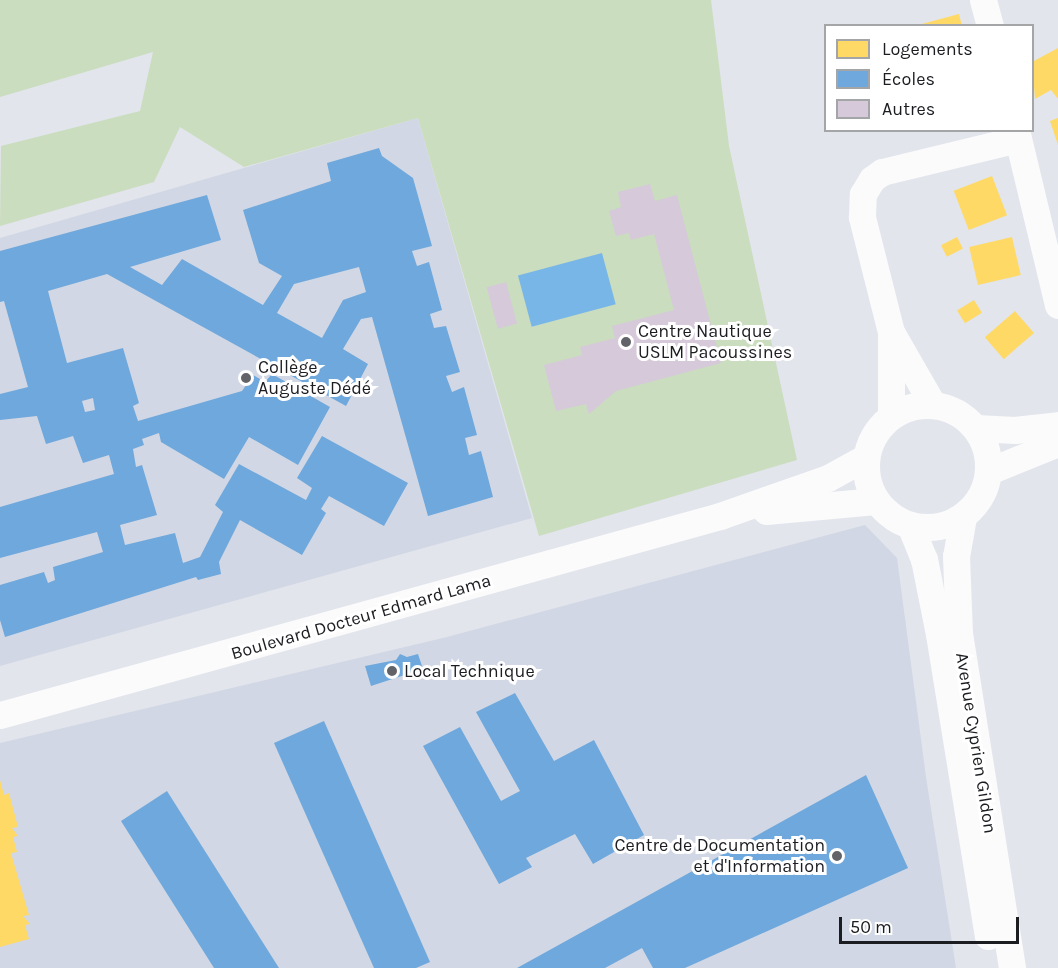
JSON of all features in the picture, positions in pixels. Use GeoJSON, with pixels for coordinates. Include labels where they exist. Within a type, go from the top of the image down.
{"type":"FeatureCollection","features":[{"type":"Feature","properties":{"kind":"street"},"geometry":{"type":"LineString","coordinates":[[983,0],[989,24]]}},
{"type":"Feature","properties":{"kind":"street"},"geometry":{"type":"LineString","coordinates":[[891,416],[891,332],[862,217],[865,188],[882,172],[910,162],[1017,135],[1058,304]]}},
{"type":"Feature","properties":{"kind":"street"},"geometry":{"type":"LineString","coordinates":[[891,332],[933,405]]}},
{"type":"Feature","properties":{"kind":"street"},"geometry":{"type":"LineString","coordinates":[[933,405],[953,410],[976,428],[986,447],[989,471],[979,500],[963,516],[941,526],[910,525],[897,520],[876,501],[867,479],[866,457],[875,434],[891,416],[906,408],[933,405]]}},
{"type":"Feature","properties":{"kind":"street"},"geometry":{"type":"LineString","coordinates":[[976,428],[1014,430],[1058,426]]}},
{"type":"Feature","properties":{"kind":"street"},"geometry":{"type":"LineString","coordinates":[[989,471],[1058,443]]}},
{"type":"Feature","properties":{"kind":"street","name":"Boulevard Docteur Edmard Lama"},"geometry":{"type":"LineString","coordinates":[[0,715],[720,516],[828,478],[866,457]]}},
{"type":"Feature","properties":{"kind":"street","name":"Boulevard Docteur Edmard Lama"},"geometry":{"type":"LineString","coordinates":[[720,516],[876,501]]}},
{"type":"Feature","properties":{"kind":"street","name":"Avenue Cyprien Gildon"},"geometry":{"type":"LineString","coordinates":[[963,516],[956,556],[959,633],[1012,968]]}},
{"type":"Feature","properties":{"kind":"street","name":"Avenue Cyprien Gildon"},"geometry":{"type":"LineString","coordinates":[[910,525],[924,559],[939,634],[993,968]]}},
{"type":"Feature","properties":{"kind":"shaded area","name":"Collège Auguste Dédé"},"geometry":{"type":"Polygon","coordinates":[[[418,118],[532,518],[0,666],[0,238],[418,118]]]}},
{"type":"Feature","properties":{"kind":"shaded area"},"geometry":{"type":"Polygon","coordinates":[[[865,525],[897,558],[926,777],[956,968],[0,968],[0,743],[447,637],[865,525]]]}},
{"type":"Feature","properties":{"kind":"green space"},"geometry":{"type":"Polygon","coordinates":[[[0,0],[711,0],[729,146],[797,460],[539,536],[418,118],[244,167],[180,127],[154,182],[0,226],[1,146],[140,111],[153,52],[0,97],[0,0]]]}},
{"type":"Feature","properties":{"kind":"water"},"geometry":{"type":"Polygon","coordinates":[[[602,253],[616,304],[532,327],[518,276],[602,253]]]}},
{"type":"Feature","properties":{"kind":"building: Logements"},"geometry":{"type":"Polygon","coordinates":[[[959,14],[962,24],[922,24],[959,14]]]}},
{"type":"Feature","properties":{"kind":"building: Logements"},"geometry":{"type":"Polygon","coordinates":[[[1058,48],[1058,99],[1051,90],[1035,99],[1034,61],[1058,48]]]}},
{"type":"Feature","properties":{"kind":"building: Logements"},"geometry":{"type":"Polygon","coordinates":[[[1058,118],[1058,145],[1050,121],[1058,118]]]}},
{"type":"Feature","properties":{"kind":"building: Logements"},"geometry":{"type":"Polygon","coordinates":[[[992,176],[1007,215],[969,230],[954,191],[992,176]]]}},
{"type":"Feature","properties":{"kind":"building: Logements"},"geometry":{"type":"Polygon","coordinates":[[[957,237],[963,249],[947,257],[941,245],[957,237]]]}},
{"type":"Feature","properties":{"kind":"building: Logements"},"geometry":{"type":"Polygon","coordinates":[[[1012,237],[1021,275],[978,285],[969,247],[1012,237]]]}},
{"type":"Feature","properties":{"kind":"building: Logements"},"geometry":{"type":"Polygon","coordinates":[[[974,300],[982,313],[965,323],[957,311],[974,300]]]}},
{"type":"Feature","properties":{"kind":"building: Logements"},"geometry":{"type":"Polygon","coordinates":[[[1015,311],[1034,333],[1004,359],[985,337],[1015,311]]]}},
{"type":"Feature","properties":{"kind":"building: Logements"},"geometry":{"type":"Polygon","coordinates":[[[0,780],[4,795],[9,793],[18,827],[12,828],[18,836],[13,837],[17,852],[11,853],[29,915],[23,916],[30,924],[25,925],[29,939],[0,947],[0,780]]]}},
{"type":"Feature","properties":{"kind":"building: Écoles"},"geometry":{"type":"Polygon","coordinates":[[[379,148],[382,156],[413,178],[432,246],[412,251],[417,266],[429,262],[442,310],[430,314],[434,328],[446,326],[460,372],[446,376],[452,392],[464,387],[477,435],[465,438],[469,455],[481,451],[493,497],[428,516],[372,317],[361,319],[343,349],[368,364],[346,406],[107,274],[48,291],[67,363],[123,348],[139,403],[133,406],[138,421],[242,391],[253,375],[265,382],[272,374],[330,407],[298,465],[249,437],[224,479],[161,442],[159,433],[142,439],[144,445],[133,449],[136,467],[142,465],[157,515],[120,525],[125,545],[175,533],[183,563],[200,557],[223,512],[215,505],[239,464],[306,500],[312,488],[297,478],[322,436],[408,483],[384,526],[329,496],[321,509],[326,513],[302,555],[240,520],[219,562],[221,574],[198,580],[196,577],[5,637],[0,620],[0,585],[44,572],[48,583],[55,580],[53,567],[103,552],[97,532],[0,558],[0,507],[114,474],[109,455],[83,463],[73,436],[46,444],[37,416],[0,420],[0,394],[28,387],[4,301],[0,302],[0,251],[207,195],[221,240],[130,267],[162,285],[182,259],[263,305],[282,276],[259,263],[243,210],[331,181],[327,163],[379,148]],[[359,267],[294,284],[277,313],[322,338],[343,300],[366,292],[359,267]],[[93,398],[82,401],[85,412],[95,410],[93,398]]]}},
{"type":"Feature","properties":{"kind":"building: Écoles","name":"Local Technique"},"geometry":{"type":"Polygon","coordinates":[[[400,654],[407,657],[418,654],[423,669],[371,686],[365,666],[396,660],[400,654]]]}},
{"type":"Feature","properties":{"kind":"building: Écoles"},"geometry":{"type":"Polygon","coordinates":[[[515,693],[554,761],[594,740],[644,835],[593,864],[575,834],[526,858],[532,867],[499,884],[423,746],[460,727],[501,801],[520,791],[476,712],[515,693]]]}},
{"type":"Feature","properties":{"kind":"building: Écoles"},"geometry":{"type":"Polygon","coordinates":[[[324,721],[430,962],[416,968],[374,968],[274,743],[324,721]]]}},
{"type":"Feature","properties":{"kind":"building: Écoles"},"geometry":{"type":"Polygon","coordinates":[[[866,775],[908,868],[685,968],[653,968],[642,948],[605,968],[517,968],[866,775]]]}},
{"type":"Feature","properties":{"kind":"building: Écoles"},"geometry":{"type":"Polygon","coordinates":[[[167,791],[279,968],[214,968],[121,821],[167,791]]]}},
{"type":"Feature","properties":{"kind":"building: Autres"},"geometry":{"type":"Polygon","coordinates":[[[650,184],[655,201],[677,195],[721,363],[616,391],[589,414],[586,404],[556,411],[544,365],[582,355],[580,347],[615,338],[612,326],[674,310],[654,234],[631,240],[629,233],[616,236],[609,211],[621,207],[618,192],[650,184]]]}},
{"type":"Feature","properties":{"kind":"building: Autres"},"geometry":{"type":"Polygon","coordinates":[[[506,282],[517,324],[498,329],[487,287],[506,282]]]}},
{"type":"Feature","properties":{"kind":"place","name":"Centre Nautique USLM Pacoussines"},"geometry":{"type":"Point","coordinates":[626,342]}},
{"type":"Feature","properties":{"kind":"place","name":"Collège Auguste Dédé"},"geometry":{"type":"Point","coordinates":[246,378]}},
{"type":"Feature","properties":{"kind":"place","name":"Local Technique"},"geometry":{"type":"Point","coordinates":[392,671]}},
{"type":"Feature","properties":{"kind":"place","name":"Centre de Documentation et d'Information"},"geometry":{"type":"Point","coordinates":[837,856]}}]}
